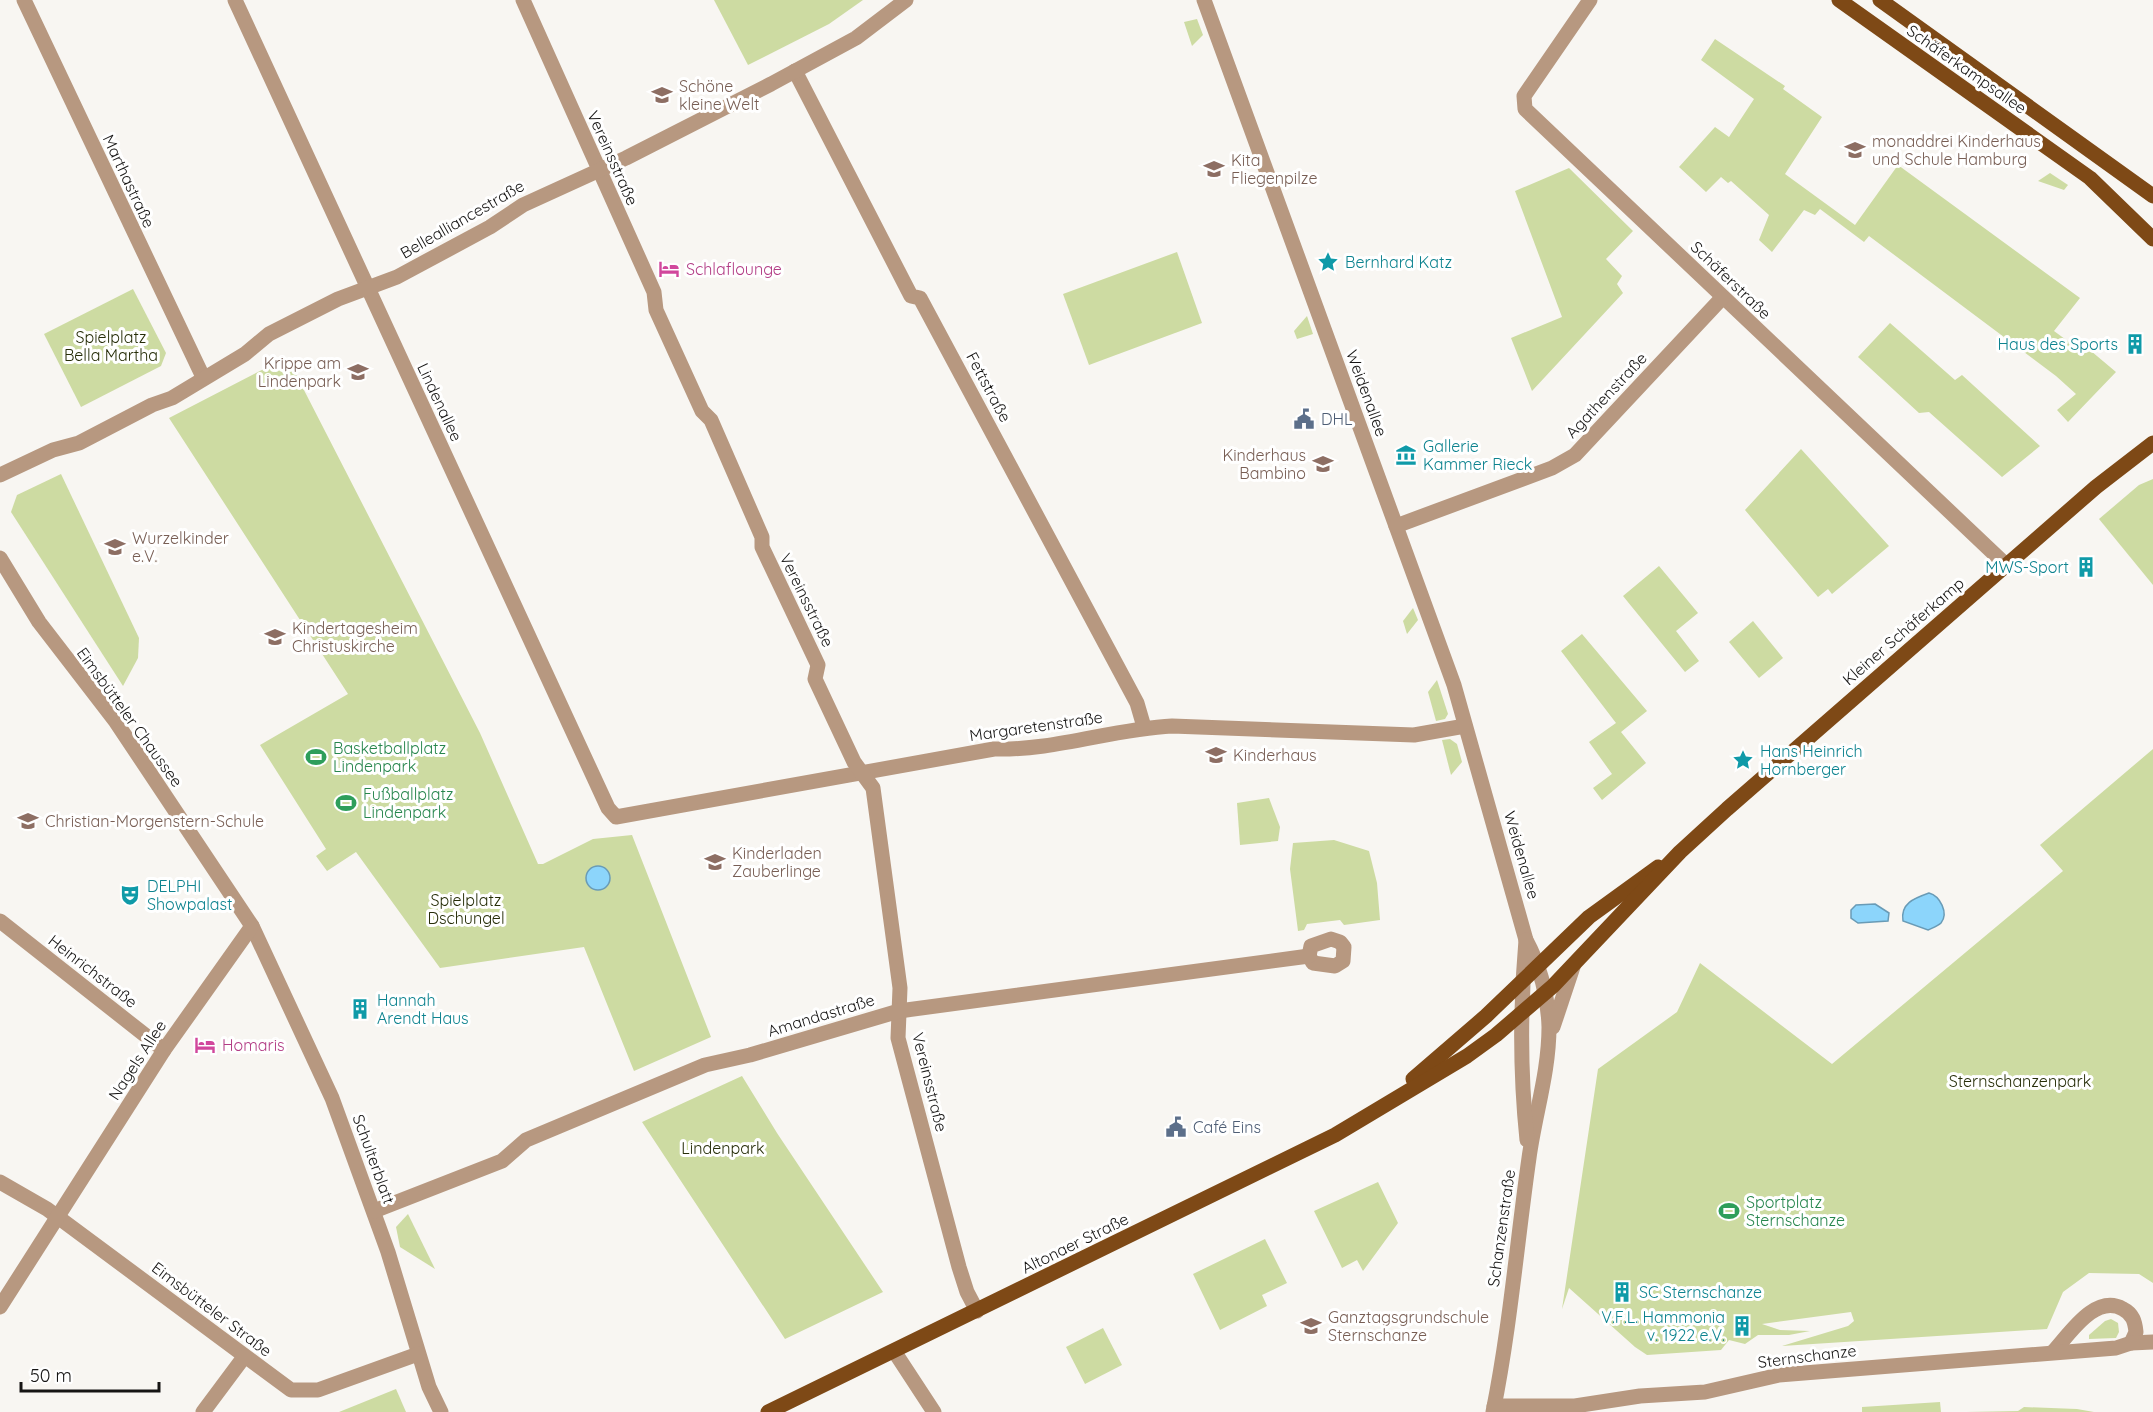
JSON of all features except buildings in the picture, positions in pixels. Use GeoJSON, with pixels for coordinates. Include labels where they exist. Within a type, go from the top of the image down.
{"type":"FeatureCollection","features":[{"type":"Feature","properties":{"kind":"main road","name":"Schäferkampsallee"},"geometry":{"type":"LineString","coordinates":[[1839,0],[2090,178],[2153,239]]}},
{"type":"Feature","properties":{"kind":"main road","name":"Schäferkampsallee"},"geometry":{"type":"LineString","coordinates":[[1880,0],[2153,196]]}},
{"type":"Feature","properties":{"kind":"main road","name":"Kleiner Schäferkamp"},"geometry":{"type":"LineString","coordinates":[[1521,1014],[1573,967],[1680,852],[2006,565],[2153,443]]}},
{"type":"Feature","properties":{"kind":"main road","name":"Kleiner Schäferkamp"},"geometry":{"type":"LineString","coordinates":[[1539,964],[1613,898],[1680,852]]}},
{"type":"Feature","properties":{"kind":"main road","name":"Altonaer Straße"},"geometry":{"type":"LineString","coordinates":[[1394,1098],[1539,964]]}},
{"type":"Feature","properties":{"kind":"main road","name":"Altonaer Straße"},"geometry":{"type":"LineString","coordinates":[[768,1412],[1335,1136],[1394,1098],[1467,1056],[1521,1014]]}},
{"type":"Feature","properties":{"kind":"street","name":"Marthastraße"},"geometry":{"type":"LineString","coordinates":[[24,0],[203,377]]}},
{"type":"Feature","properties":{"kind":"street","name":"Lindenallee"},"geometry":{"type":"LineString","coordinates":[[235,0],[608,808],[616,817]]}},
{"type":"Feature","properties":{"kind":"street","name":"Vereinsstraße"},"geometry":{"type":"LineString","coordinates":[[524,0],[654,292],[656,310],[702,411],[711,420],[762,537],[762,547],[818,665],[815,679],[847,749],[874,793],[900,988],[899,1042],[962,1276],[967,1293],[977,1311]]}},
{"type":"Feature","properties":{"kind":"street","name":"Bellealliancestraße"},"geometry":{"type":"LineString","coordinates":[[0,475],[53,450],[79,443],[152,405],[172,398],[203,377],[246,354],[269,334],[338,299],[397,277],[490,227],[523,204],[626,158],[795,71],[856,38],[906,0]]}},
{"type":"Feature","properties":{"kind":"street","name":"Weidenallee"},"geometry":{"type":"LineString","coordinates":[[1204,0],[1454,685],[1526,940],[1539,964],[1545,993]]}},
{"type":"Feature","properties":{"kind":"street","name":"Schäferstraße"},"geometry":{"type":"LineString","coordinates":[[1590,0],[1524,96],[1525,109],[2006,565]]}},
{"type":"Feature","properties":{"kind":"street","name":"Fettstraße"},"geometry":{"type":"LineString","coordinates":[[795,71],[911,296],[920,298],[1137,703],[1144,727]]}},
{"type":"Feature","properties":{"kind":"street","name":"Agathenstraße"},"geometry":{"type":"LineString","coordinates":[[1396,526],[1552,468],[1575,455],[1722,298]]}},
{"type":"Feature","properties":{"kind":"street","name":"Eimsbütteler Chaussee"},"geometry":{"type":"LineString","coordinates":[[0,558],[39,622],[116,722],[252,926]]}},
{"type":"Feature","properties":{"kind":"street","name":"Margaretenstraße"},"geometry":{"type":"LineString","coordinates":[[616,817],[994,749],[1018,750],[1144,727],[1172,726],[1414,735],[1466,726]]}},
{"type":"Feature","properties":{"kind":"street","name":"Heinrichstraße"},"geometry":{"type":"LineString","coordinates":[[0,921],[165,1050]]}},
{"type":"Feature","properties":{"kind":"street","name":"Nagels Allee"},"geometry":{"type":"LineString","coordinates":[[0,1307],[165,1050],[252,926]]}},
{"type":"Feature","properties":{"kind":"street","name":"Schulterblatt"},"geometry":{"type":"LineString","coordinates":[[252,926],[332,1098],[374,1211],[418,1354],[441,1412]]}},
{"type":"Feature","properties":{"kind":"street","name":"Weidenallee"},"geometry":{"type":"LineString","coordinates":[[1522,981],[1526,940]]}},
{"type":"Feature","properties":{"kind":"street","name":"Amandastraße"},"geometry":{"type":"LineString","coordinates":[[374,1211],[502,1161],[526,1140],[705,1065],[750,1056],[899,1011],[1309,956]]}},
{"type":"Feature","properties":{"kind":"street"},"geometry":{"type":"LineString","coordinates":[[1548,1048],[1561,998],[1573,967]]}},
{"type":"Feature","properties":{"kind":"street","name":"Schanzenstraße"},"geometry":{"type":"LineString","coordinates":[[1522,981],[1522,1094],[1529,1155]]}},
{"type":"Feature","properties":{"kind":"street","name":"Schanzenstraße"},"geometry":{"type":"LineString","coordinates":[[1494,1409],[1529,1155],[1542,1095],[1548,1048],[1545,993]]}},
{"type":"Feature","properties":{"kind":"street","name":"Eimsbütteler Straße"},"geometry":{"type":"LineString","coordinates":[[0,1182],[35,1201],[199,1319],[244,1357],[291,1390],[318,1390],[418,1354]]}},
{"type":"Feature","properties":{"kind":"street"},"geometry":{"type":"LineString","coordinates":[[2054,1352],[2079,1322],[2102,1307],[2120,1307],[2132,1317],[2136,1332],[2130,1343]]}},
{"type":"Feature","properties":{"kind":"street","name":"Sternschanze"},"geometry":{"type":"LineString","coordinates":[[1494,1409],[1575,1406],[1640,1396],[1705,1392],[1779,1375],[2116,1348],[2130,1343],[2153,1342]]}},
{"type":"Feature","properties":{"kind":"street"},"geometry":{"type":"LineString","coordinates":[[894,1351],[934,1412]]}},
{"type":"Feature","properties":{"kind":"street"},"geometry":{"type":"LineString","coordinates":[[203,1412],[244,1357]]}},
{"type":"Feature","properties":{"kind":"green space"},"geometry":{"type":"Polygon","coordinates":[[[714,0],[863,0],[829,24],[748,65],[714,0]]]}},
{"type":"Feature","properties":{"kind":"green space"},"geometry":{"type":"Polygon","coordinates":[[[1197,19],[1203,35],[1192,46],[1184,22],[1197,19]]]}},
{"type":"Feature","properties":{"kind":"green space"},"geometry":{"type":"Polygon","coordinates":[[[1715,39],[1785,86],[1783,89],[1822,117],[1785,174],[1855,225],[1898,165],[2080,298],[2054,331],[2084,353],[2091,351],[2116,372],[2068,422],[2057,410],[2076,394],[2056,376],[1869,236],[1864,242],[1820,209],[1815,215],[1804,210],[1772,252],[1759,240],[1769,215],[1731,181],[1728,183],[1721,177],[1706,192],[1679,167],[1715,127],[1729,137],[1754,99],[1701,60],[1715,39]]]}},
{"type":"Feature","properties":{"kind":"green space"},"geometry":{"type":"Polygon","coordinates":[[[1569,168],[1633,231],[1606,259],[1622,276],[1617,284],[1623,293],[1532,391],[1511,338],[1562,317],[1515,191],[1569,168]]]}},
{"type":"Feature","properties":{"kind":"green space"},"geometry":{"type":"Polygon","coordinates":[[[2050,173],[2068,185],[2064,190],[2038,181],[2050,173]]]}},
{"type":"Feature","properties":{"kind":"green space"},"geometry":{"type":"Polygon","coordinates":[[[1177,252],[1202,323],[1089,365],[1063,294],[1177,252]]]}},
{"type":"Feature","properties":{"kind":"green space","name":"Spielplatz Bella Martha"},"geometry":{"type":"Polygon","coordinates":[[[133,289],[166,353],[161,366],[81,407],[44,334],[133,289]]]}},
{"type":"Feature","properties":{"kind":"green space"},"geometry":{"type":"Polygon","coordinates":[[[1307,316],[1313,334],[1297,339],[1294,331],[1307,316]]]}},
{"type":"Feature","properties":{"kind":"green space"},"geometry":{"type":"Polygon","coordinates":[[[1890,323],[1955,380],[1962,375],[2040,446],[2002,477],[1929,412],[1919,413],[1858,357],[1890,323]]]}},
{"type":"Feature","properties":{"kind":"green space","name":"Spielplatz Dschungel"},"geometry":{"type":"Polygon","coordinates":[[[287,357],[480,733],[538,864],[543,864],[593,839],[632,835],[711,1037],[634,1071],[584,947],[440,968],[356,852],[327,871],[316,856],[326,849],[260,745],[348,694],[169,418],[287,357]]]}},
{"type":"Feature","properties":{"kind":"green space"},"geometry":{"type":"Polygon","coordinates":[[[1801,449],[1889,546],[1832,594],[1828,589],[1818,597],[1745,510],[1801,449]]]}},
{"type":"Feature","properties":{"kind":"green space"},"geometry":{"type":"Polygon","coordinates":[[[61,474],[139,638],[138,658],[123,686],[11,512],[17,495],[61,474]]]}},
{"type":"Feature","properties":{"kind":"green space"},"geometry":{"type":"Polygon","coordinates":[[[2153,479],[2153,585],[2099,519],[2139,485],[2153,479]]]}},
{"type":"Feature","properties":{"kind":"green space"},"geometry":{"type":"Polygon","coordinates":[[[1659,566],[1698,613],[1676,631],[1699,661],[1685,672],[1623,596],[1659,566]]]}},
{"type":"Feature","properties":{"kind":"green space"},"geometry":{"type":"Polygon","coordinates":[[[1413,608],[1418,620],[1407,634],[1403,621],[1413,608]]]}},
{"type":"Feature","properties":{"kind":"green space"},"geometry":{"type":"Polygon","coordinates":[[[1753,621],[1783,658],[1759,678],[1729,642],[1753,621]]]}},
{"type":"Feature","properties":{"kind":"green space"},"geometry":{"type":"Polygon","coordinates":[[[1582,634],[1647,711],[1621,732],[1646,763],[1602,800],[1593,788],[1612,774],[1589,742],[1616,723],[1561,651],[1582,634]]]}},
{"type":"Feature","properties":{"kind":"green space"},"geometry":{"type":"Polygon","coordinates":[[[1437,680],[1448,714],[1445,719],[1436,721],[1428,692],[1437,680]]]}},
{"type":"Feature","properties":{"kind":"green space"},"geometry":{"type":"Polygon","coordinates":[[[1450,739],[1457,744],[1462,762],[1451,775],[1442,740],[1450,739]]]}},
{"type":"Feature","properties":{"kind":"green space","name":"Sternschanzenpark"},"geometry":{"type":"Polygon","coordinates":[[[2153,749],[2153,1283],[2139,1274],[2089,1273],[2063,1292],[2047,1329],[1782,1346],[1848,1326],[1854,1321],[1851,1312],[1762,1324],[1780,1330],[1810,1331],[1789,1335],[1758,1335],[1745,1344],[1729,1340],[1721,1350],[1647,1355],[1569,1288],[1562,1309],[1598,1069],[1677,1012],[1700,963],[1832,1064],[2063,871],[2040,845],[2153,749]]]}},
{"type":"Feature","properties":{"kind":"green space"},"geometry":{"type":"Polygon","coordinates":[[[1269,798],[1280,827],[1278,841],[1240,845],[1237,803],[1269,798]]]}},
{"type":"Feature","properties":{"kind":"green space"},"geometry":{"type":"Polygon","coordinates":[[[1334,840],[1369,851],[1377,883],[1380,920],[1344,925],[1340,920],[1307,924],[1304,930],[1298,931],[1290,869],[1293,843],[1334,840]]]}},
{"type":"Feature","properties":{"kind":"green space","name":"Lindenpark"},"geometry":{"type":"Polygon","coordinates":[[[742,1076],[777,1133],[883,1292],[785,1339],[642,1122],[742,1076]]]}},
{"type":"Feature","properties":{"kind":"green space"},"geometry":{"type":"Polygon","coordinates":[[[1378,1182],[1398,1223],[1363,1271],[1357,1260],[1342,1268],[1314,1211],[1378,1182]]]}},
{"type":"Feature","properties":{"kind":"green space"},"geometry":{"type":"Polygon","coordinates":[[[408,1214],[435,1269],[400,1247],[396,1227],[408,1214]]]}},
{"type":"Feature","properties":{"kind":"green space"},"geometry":{"type":"Polygon","coordinates":[[[1265,1239],[1287,1283],[1262,1295],[1267,1306],[1220,1330],[1193,1274],[1265,1239]]]}},
{"type":"Feature","properties":{"kind":"green space"},"geometry":{"type":"Polygon","coordinates":[[[2111,1319],[2118,1323],[2119,1332],[2116,1338],[2089,1339],[2089,1335],[2105,1321],[2111,1319]]]}},
{"type":"Feature","properties":{"kind":"green space"},"geometry":{"type":"Polygon","coordinates":[[[1103,1328],[1122,1365],[1085,1384],[1066,1347],[1103,1328]]]}},
{"type":"Feature","properties":{"kind":"green space"},"geometry":{"type":"Polygon","coordinates":[[[396,1389],[406,1412],[339,1412],[396,1389]]]}},
{"type":"Feature","properties":{"kind":"green space"},"geometry":{"type":"Polygon","coordinates":[[[1940,1402],[1941,1412],[1862,1412],[1862,1407],[1940,1402]]]}},
{"type":"Feature","properties":{"kind":"green space"},"geometry":{"type":"Polygon","coordinates":[[[2024,1407],[2094,1412],[1966,1412],[2018,1411],[2024,1407]]]}},
{"type":"Feature","properties":{"kind":"water"},"geometry":{"type":"Polygon","coordinates":[[[598,866],[603,867],[609,873],[609,883],[603,889],[598,890],[593,889],[587,883],[586,878],[587,873],[593,867],[598,866]]]}},
{"type":"Feature","properties":{"kind":"water"},"geometry":{"type":"Polygon","coordinates":[[[1929,893],[1940,901],[1944,910],[1941,923],[1928,930],[1903,921],[1906,906],[1914,899],[1929,893]]]}},
{"type":"Feature","properties":{"kind":"water"},"geometry":{"type":"Polygon","coordinates":[[[1875,904],[1889,913],[1888,921],[1858,923],[1851,918],[1851,910],[1856,905],[1875,904]]]}},
{"type":"Feature","properties":{"kind":"place","name":"Schöne kleine Welt"},"geometry":{"type":"Point","coordinates":[662,95]}},
{"type":"Feature","properties":{"kind":"place","name":"monaddrei Kinderhaus und Schule Hamburg"},"geometry":{"type":"Point","coordinates":[1855,150]}},
{"type":"Feature","properties":{"kind":"place","name":"Kita Fliegenpilze"},"geometry":{"type":"Point","coordinates":[1214,169]}},
{"type":"Feature","properties":{"kind":"place","name":"Bernhard Katz"},"geometry":{"type":"Point","coordinates":[1328,262]}},
{"type":"Feature","properties":{"kind":"place","name":"Schlaflounge"},"geometry":{"type":"Point","coordinates":[669,269]}},
{"type":"Feature","properties":{"kind":"place","name":"Haus des Sports"},"geometry":{"type":"Point","coordinates":[2135,344]}},
{"type":"Feature","properties":{"kind":"place","name":"Krippe am Lindenpark"},"geometry":{"type":"Point","coordinates":[358,372]}},
{"type":"Feature","properties":{"kind":"place","name":"DHL"},"geometry":{"type":"Point","coordinates":[1304,419]}},
{"type":"Feature","properties":{"kind":"place","name":"Gallerie Kammer Rieck"},"geometry":{"type":"Point","coordinates":[1406,455]}},
{"type":"Feature","properties":{"kind":"place","name":"Kinderhaus Bambino"},"geometry":{"type":"Point","coordinates":[1323,464]}},
{"type":"Feature","properties":{"kind":"place","name":"Wurzelkinder e.V."},"geometry":{"type":"Point","coordinates":[115,547]}},
{"type":"Feature","properties":{"kind":"place","name":"MWS-Sport"},"geometry":{"type":"Point","coordinates":[2086,567]}},
{"type":"Feature","properties":{"kind":"place","name":"Kindertagesheim Christuskirche"},"geometry":{"type":"Point","coordinates":[275,637]}},
{"type":"Feature","properties":{"kind":"place","name":"Kinderhaus"},"geometry":{"type":"Point","coordinates":[1216,755]}},
{"type":"Feature","properties":{"kind":"place","name":"Basketballplatz Lindenpark"},"geometry":{"type":"Point","coordinates":[316,757]}},
{"type":"Feature","properties":{"kind":"place","name":"Hans Heinrich Hornberger"},"geometry":{"type":"Point","coordinates":[1743,760]}},
{"type":"Feature","properties":{"kind":"place","name":"Fußballplatz Lindenpark"},"geometry":{"type":"Point","coordinates":[346,803]}},
{"type":"Feature","properties":{"kind":"place","name":"Christian-Morgenstern-Schule"},"geometry":{"type":"Point","coordinates":[28,821]}},
{"type":"Feature","properties":{"kind":"place","name":"Kinderladen Zauberlinge"},"geometry":{"type":"Point","coordinates":[715,862]}},
{"type":"Feature","properties":{"kind":"place","name":"DELPHI Showpalast"},"geometry":{"type":"Point","coordinates":[130,895]}},
{"type":"Feature","properties":{"kind":"place","name":"Hannah Arendt Haus"},"geometry":{"type":"Point","coordinates":[360,1009]}},
{"type":"Feature","properties":{"kind":"place","name":"Homaris"},"geometry":{"type":"Point","coordinates":[205,1045]}},
{"type":"Feature","properties":{"kind":"place","name":"Café Eins"},"geometry":{"type":"Point","coordinates":[1176,1127]}},
{"type":"Feature","properties":{"kind":"place","name":"Sportplatz Sternschanze"},"geometry":{"type":"Point","coordinates":[1729,1211]}},
{"type":"Feature","properties":{"kind":"place","name":"SC Sternschanze"},"geometry":{"type":"Point","coordinates":[1622,1292]}},
{"type":"Feature","properties":{"kind":"place","name":"Ganztagsgrundschule Sternschanze"},"geometry":{"type":"Point","coordinates":[1311,1326]}},
{"type":"Feature","properties":{"kind":"place","name":"V.F.L. Hammonia v. 1922 e.V."},"geometry":{"type":"Point","coordinates":[1742,1326]}}]}
